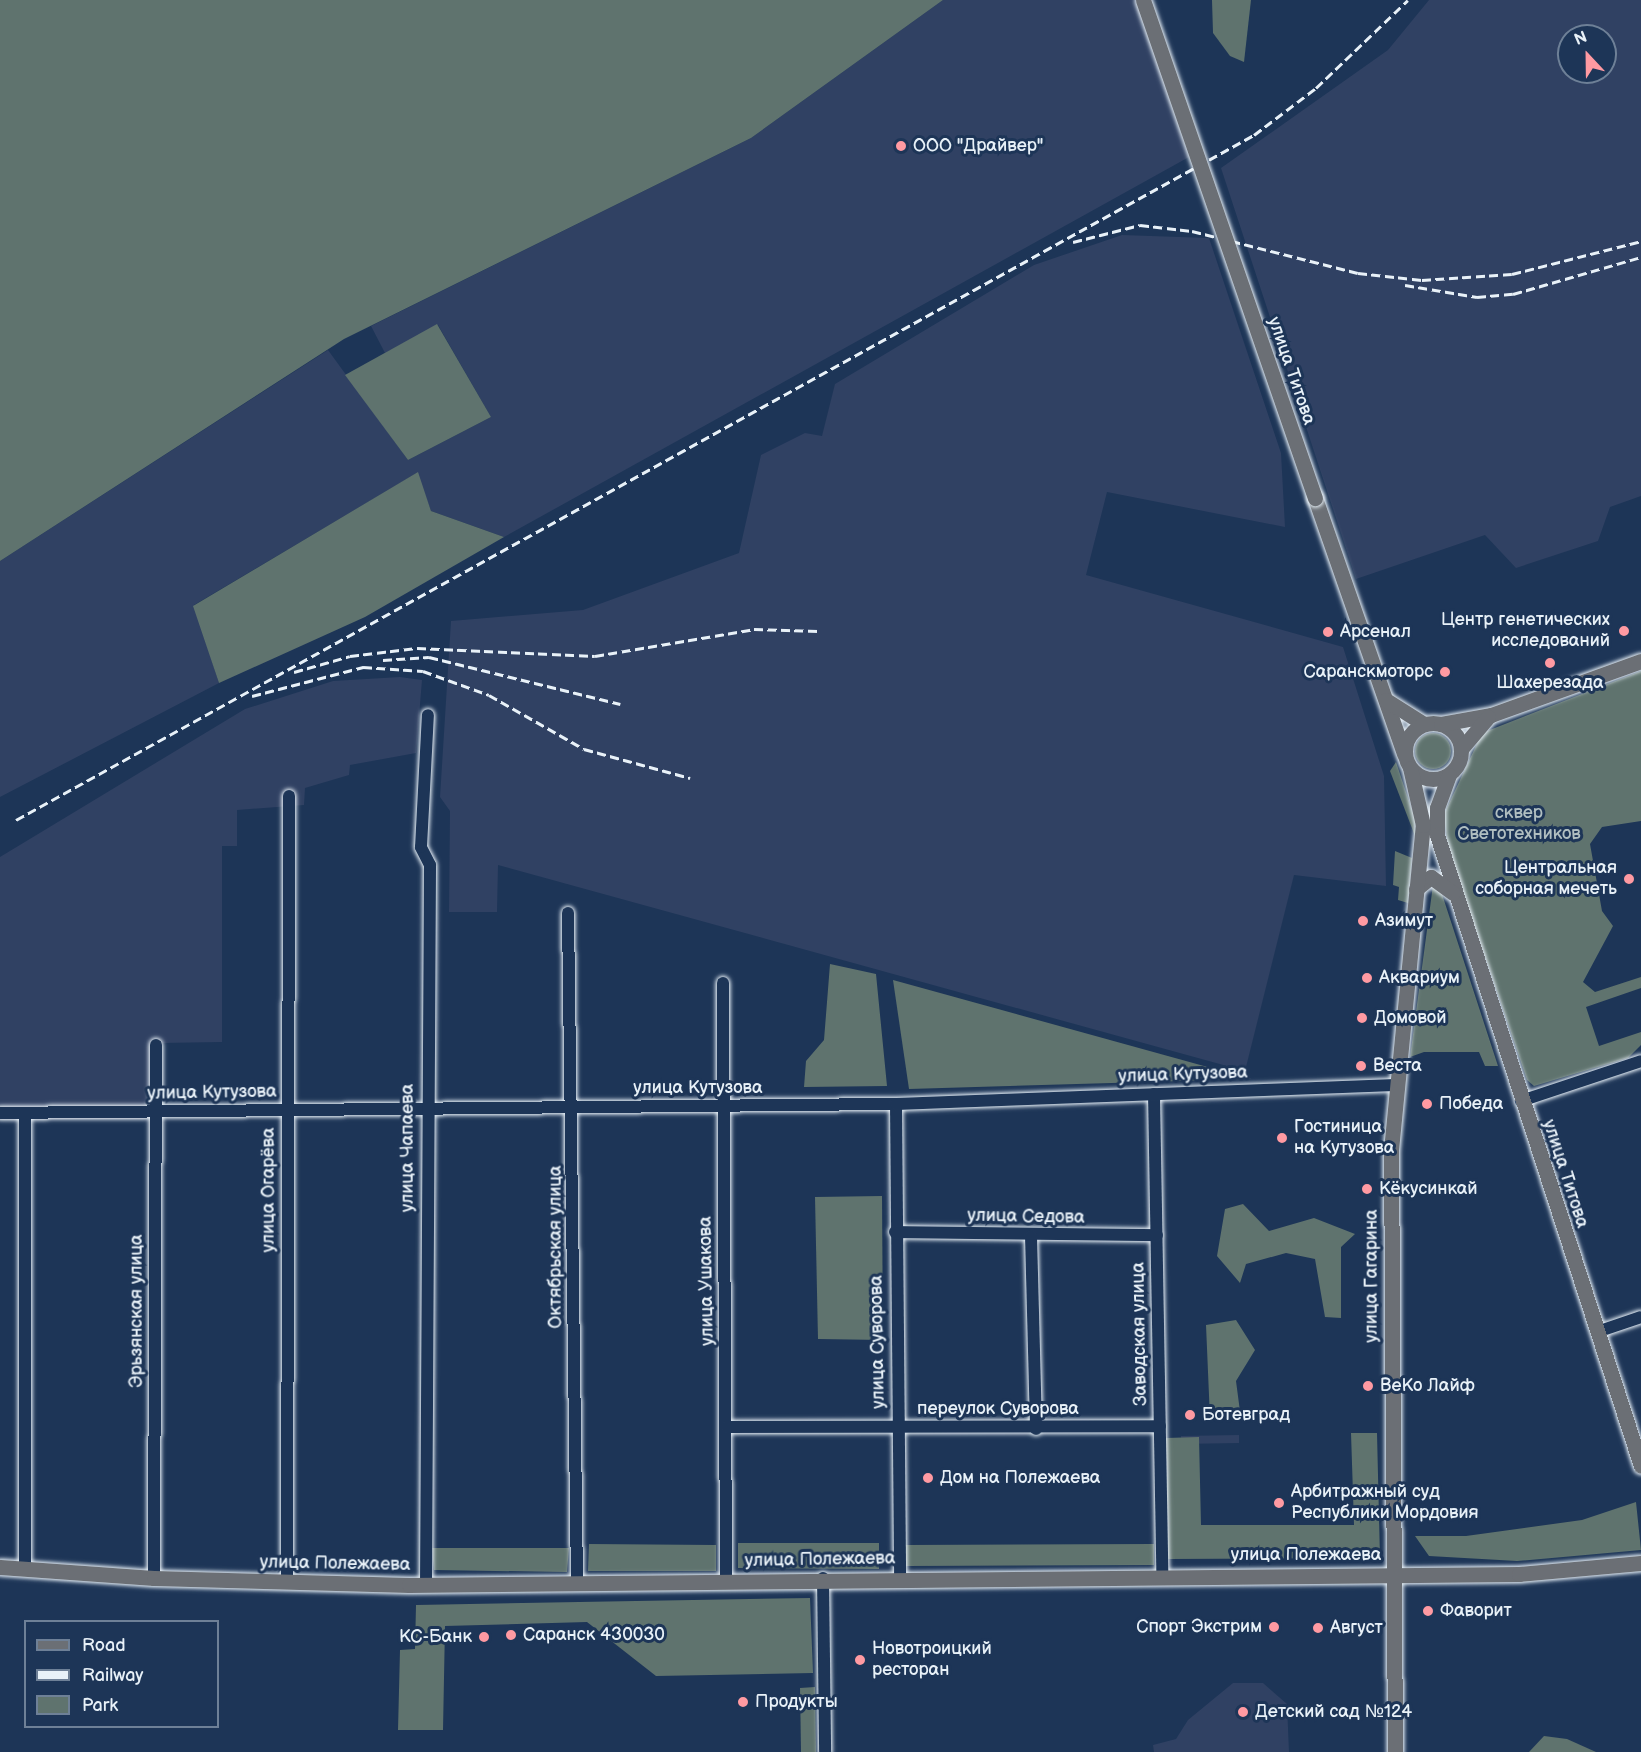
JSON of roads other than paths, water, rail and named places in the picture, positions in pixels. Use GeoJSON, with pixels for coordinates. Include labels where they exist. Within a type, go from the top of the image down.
{"type":"FeatureCollection","features":[{"type":"Feature","properties":{"kind":"main road","name":"улица Титова"},"geometry":{"type":"LineString","coordinates":[[1143,0],[1407,761]]}},
{"type":"Feature","properties":{"kind":"main road"},"geometry":{"type":"LineString","coordinates":[[1491,715],[1461,749],[1449,775],[1425,778],[1407,761],[1411,732],[1424,724],[1441,724],[1491,715],[1641,661]]}},
{"type":"Feature","properties":{"kind":"main road"},"geometry":{"type":"LineString","coordinates":[[1384,698],[1424,724]]}},
{"type":"Feature","properties":{"kind":"main road"},"geometry":{"type":"LineString","coordinates":[[1441,724],[1455,734],[1461,749]]}},
{"type":"Feature","properties":{"kind":"main road","name":"улица Гагарина"},"geometry":{"type":"LineString","coordinates":[[1395,1752],[1391,1574],[1391,1161],[1396,1085],[1421,847],[1421,807],[1407,761]]}},
{"type":"Feature","properties":{"kind":"main road","name":"улица Титова"},"geometry":{"type":"LineString","coordinates":[[1449,775],[1437,808],[1437,835],[1453,893],[1641,1466]]}},
{"type":"Feature","properties":{"kind":"main road"},"geometry":{"type":"LineString","coordinates":[[1421,847],[1437,808]]}},
{"type":"Feature","properties":{"kind":"main road"},"geometry":{"type":"LineString","coordinates":[[1416,889],[1431,877],[1453,893]]}},
{"type":"Feature","properties":{"kind":"main road","name":"улица Полежаева"},"geometry":{"type":"LineString","coordinates":[[0,1567],[154,1578],[426,1585],[824,1578],[1519,1574],[1641,1563]]}},
{"type":"Feature","properties":{"kind":"street","name":"улица Чапаева"},"geometry":{"type":"LineString","coordinates":[[426,1585],[426,1108],[430,866],[420,847],[428,715]]}},
{"type":"Feature","properties":{"kind":"street","name":"улица Огарёва"},"geometry":{"type":"LineString","coordinates":[[286,1583],[289,796]]}},
{"type":"Feature","properties":{"kind":"street","name":"Октябрьская улица"},"geometry":{"type":"LineString","coordinates":[[568,913],[574,1106],[577,1581]]}},
{"type":"Feature","properties":{"kind":"street","name":"улица Ушакова"},"geometry":{"type":"LineString","coordinates":[[723,982],[727,1088],[721,1106],[728,1427],[726,1580]]}},
{"type":"Feature","properties":{"kind":"street","name":"Эрьзянская улица"},"geometry":{"type":"LineString","coordinates":[[154,1578],[156,1045]]}},
{"type":"Feature","properties":{"kind":"street"},"geometry":{"type":"LineString","coordinates":[[1521,1101],[1641,1061]]}},
{"type":"Feature","properties":{"kind":"street","name":"улица Кутузова"},"geometry":{"type":"LineString","coordinates":[[0,1113],[896,1104],[1396,1085]]}},
{"type":"Feature","properties":{"kind":"street","name":"Заводская улица"},"geometry":{"type":"LineString","coordinates":[[1154,1094],[1162,1575]]}},
{"type":"Feature","properties":{"kind":"street","name":"улица Суворова"},"geometry":{"type":"LineString","coordinates":[[896,1104],[895,1232],[900,1578]]}},
{"type":"Feature","properties":{"kind":"street"},"geometry":{"type":"LineString","coordinates":[[25,1113],[25,1569]]}},
{"type":"Feature","properties":{"kind":"street","name":"улица Седова"},"geometry":{"type":"LineString","coordinates":[[895,1232],[1031,1236],[1157,1235]]}},
{"type":"Feature","properties":{"kind":"street"},"geometry":{"type":"LineString","coordinates":[[1031,1236],[1036,1429]]}},
{"type":"Feature","properties":{"kind":"street"},"geometry":{"type":"LineString","coordinates":[[1597,1332],[1641,1317]]}},
{"type":"Feature","properties":{"kind":"street","name":"переулок Суворова"},"geometry":{"type":"LineString","coordinates":[[728,1427],[1036,1429],[1160,1426]]}},
{"type":"Feature","properties":{"kind":"street"},"geometry":{"type":"LineString","coordinates":[[824,1578],[825,1752]]}},
{"type":"Feature","properties":{"kind":"railway"},"geometry":{"type":"LineString","coordinates":[[16,820],[1254,135],[1316,88],[1408,0]]}},
{"type":"Feature","properties":{"kind":"railway"},"geometry":{"type":"LineString","coordinates":[[1073,242],[1140,225],[1192,231],[1358,273],[1422,280],[1512,274],[1641,241]]}},
{"type":"Feature","properties":{"kind":"railway"},"geometry":{"type":"LineString","coordinates":[[1405,285],[1477,297],[1513,294],[1641,257]]}},
{"type":"Feature","properties":{"kind":"railway"},"geometry":{"type":"LineString","coordinates":[[294,672],[350,656],[417,648],[595,656],[754,629],[818,631]]}},
{"type":"Feature","properties":{"kind":"railway"},"geometry":{"type":"LineString","coordinates":[[383,660],[429,657],[620,704]]}},
{"type":"Feature","properties":{"kind":"railway"},"geometry":{"type":"LineString","coordinates":[[252,696],[363,667],[423,671],[489,695],[584,749],[690,778]]}},
{"type":"Feature","properties":{"kind":"place","name":"ООО \"Драйвер\""},"geometry":{"type":"Point","coordinates":[901,146]}},
{"type":"Feature","properties":{"kind":"place","name":"Центр генетических исследований"},"geometry":{"type":"Point","coordinates":[1624,631]}},
{"type":"Feature","properties":{"kind":"place","name":"Арсенал"},"geometry":{"type":"Point","coordinates":[1328,632]}},
{"type":"Feature","properties":{"kind":"place","name":"Шахерезада"},"geometry":{"type":"Point","coordinates":[1550,663]}},
{"type":"Feature","properties":{"kind":"place","name":"Саранскмоторс"},"geometry":{"type":"Point","coordinates":[1445,672]}},
{"type":"Feature","properties":{"kind":"place","name":"Центральная соборная мечеть"},"geometry":{"type":"Point","coordinates":[1629,879]}},
{"type":"Feature","properties":{"kind":"place","name":"Азимут"},"geometry":{"type":"Point","coordinates":[1363,921]}},
{"type":"Feature","properties":{"kind":"place","name":"Аквариум"},"geometry":{"type":"Point","coordinates":[1367,978]}},
{"type":"Feature","properties":{"kind":"place","name":"Домовой"},"geometry":{"type":"Point","coordinates":[1362,1018]}},
{"type":"Feature","properties":{"kind":"place","name":"Веста"},"geometry":{"type":"Point","coordinates":[1361,1066]}},
{"type":"Feature","properties":{"kind":"place","name":"Победа"},"geometry":{"type":"Point","coordinates":[1427,1104]}},
{"type":"Feature","properties":{"kind":"place","name":"Гостиница на Кутузова"},"geometry":{"type":"Point","coordinates":[1282,1138]}},
{"type":"Feature","properties":{"kind":"place","name":"Кёкусинкай"},"geometry":{"type":"Point","coordinates":[1367,1189]}},
{"type":"Feature","properties":{"kind":"place","name":"ВеКо Лайф"},"geometry":{"type":"Point","coordinates":[1368,1386]}},
{"type":"Feature","properties":{"kind":"place","name":"Ботевград"},"geometry":{"type":"Point","coordinates":[1190,1415]}},
{"type":"Feature","properties":{"kind":"place","name":"Дом на Полежаева"},"geometry":{"type":"Point","coordinates":[928,1478]}},
{"type":"Feature","properties":{"kind":"place","name":"Арбитражный суд Республики Мордовия"},"geometry":{"type":"Point","coordinates":[1279,1503]}},
{"type":"Feature","properties":{"kind":"place","name":"Фаворит"},"geometry":{"type":"Point","coordinates":[1428,1611]}},
{"type":"Feature","properties":{"kind":"place","name":"Спорт Экстрим"},"geometry":{"type":"Point","coordinates":[1274,1627]}},
{"type":"Feature","properties":{"kind":"place","name":"Август"},"geometry":{"type":"Point","coordinates":[1318,1628]}},
{"type":"Feature","properties":{"kind":"place","name":"Саранск 430030"},"geometry":{"type":"Point","coordinates":[511,1635]}},
{"type":"Feature","properties":{"kind":"place","name":"КС-Банк"},"geometry":{"type":"Point","coordinates":[484,1637]}},
{"type":"Feature","properties":{"kind":"place","name":"Новотроицкий ресторан"},"geometry":{"type":"Point","coordinates":[860,1660]}},
{"type":"Feature","properties":{"kind":"place","name":"Продукты"},"geometry":{"type":"Point","coordinates":[743,1702]}},
{"type":"Feature","properties":{"kind":"place","name":"Детский сад №124"},"geometry":{"type":"Point","coordinates":[1243,1712]}},
{"type":"Feature","properties":{"kind":"park label","name":"сквер Светотехников"},"geometry":{"type":"Point","coordinates":[1519,824]}}]}
